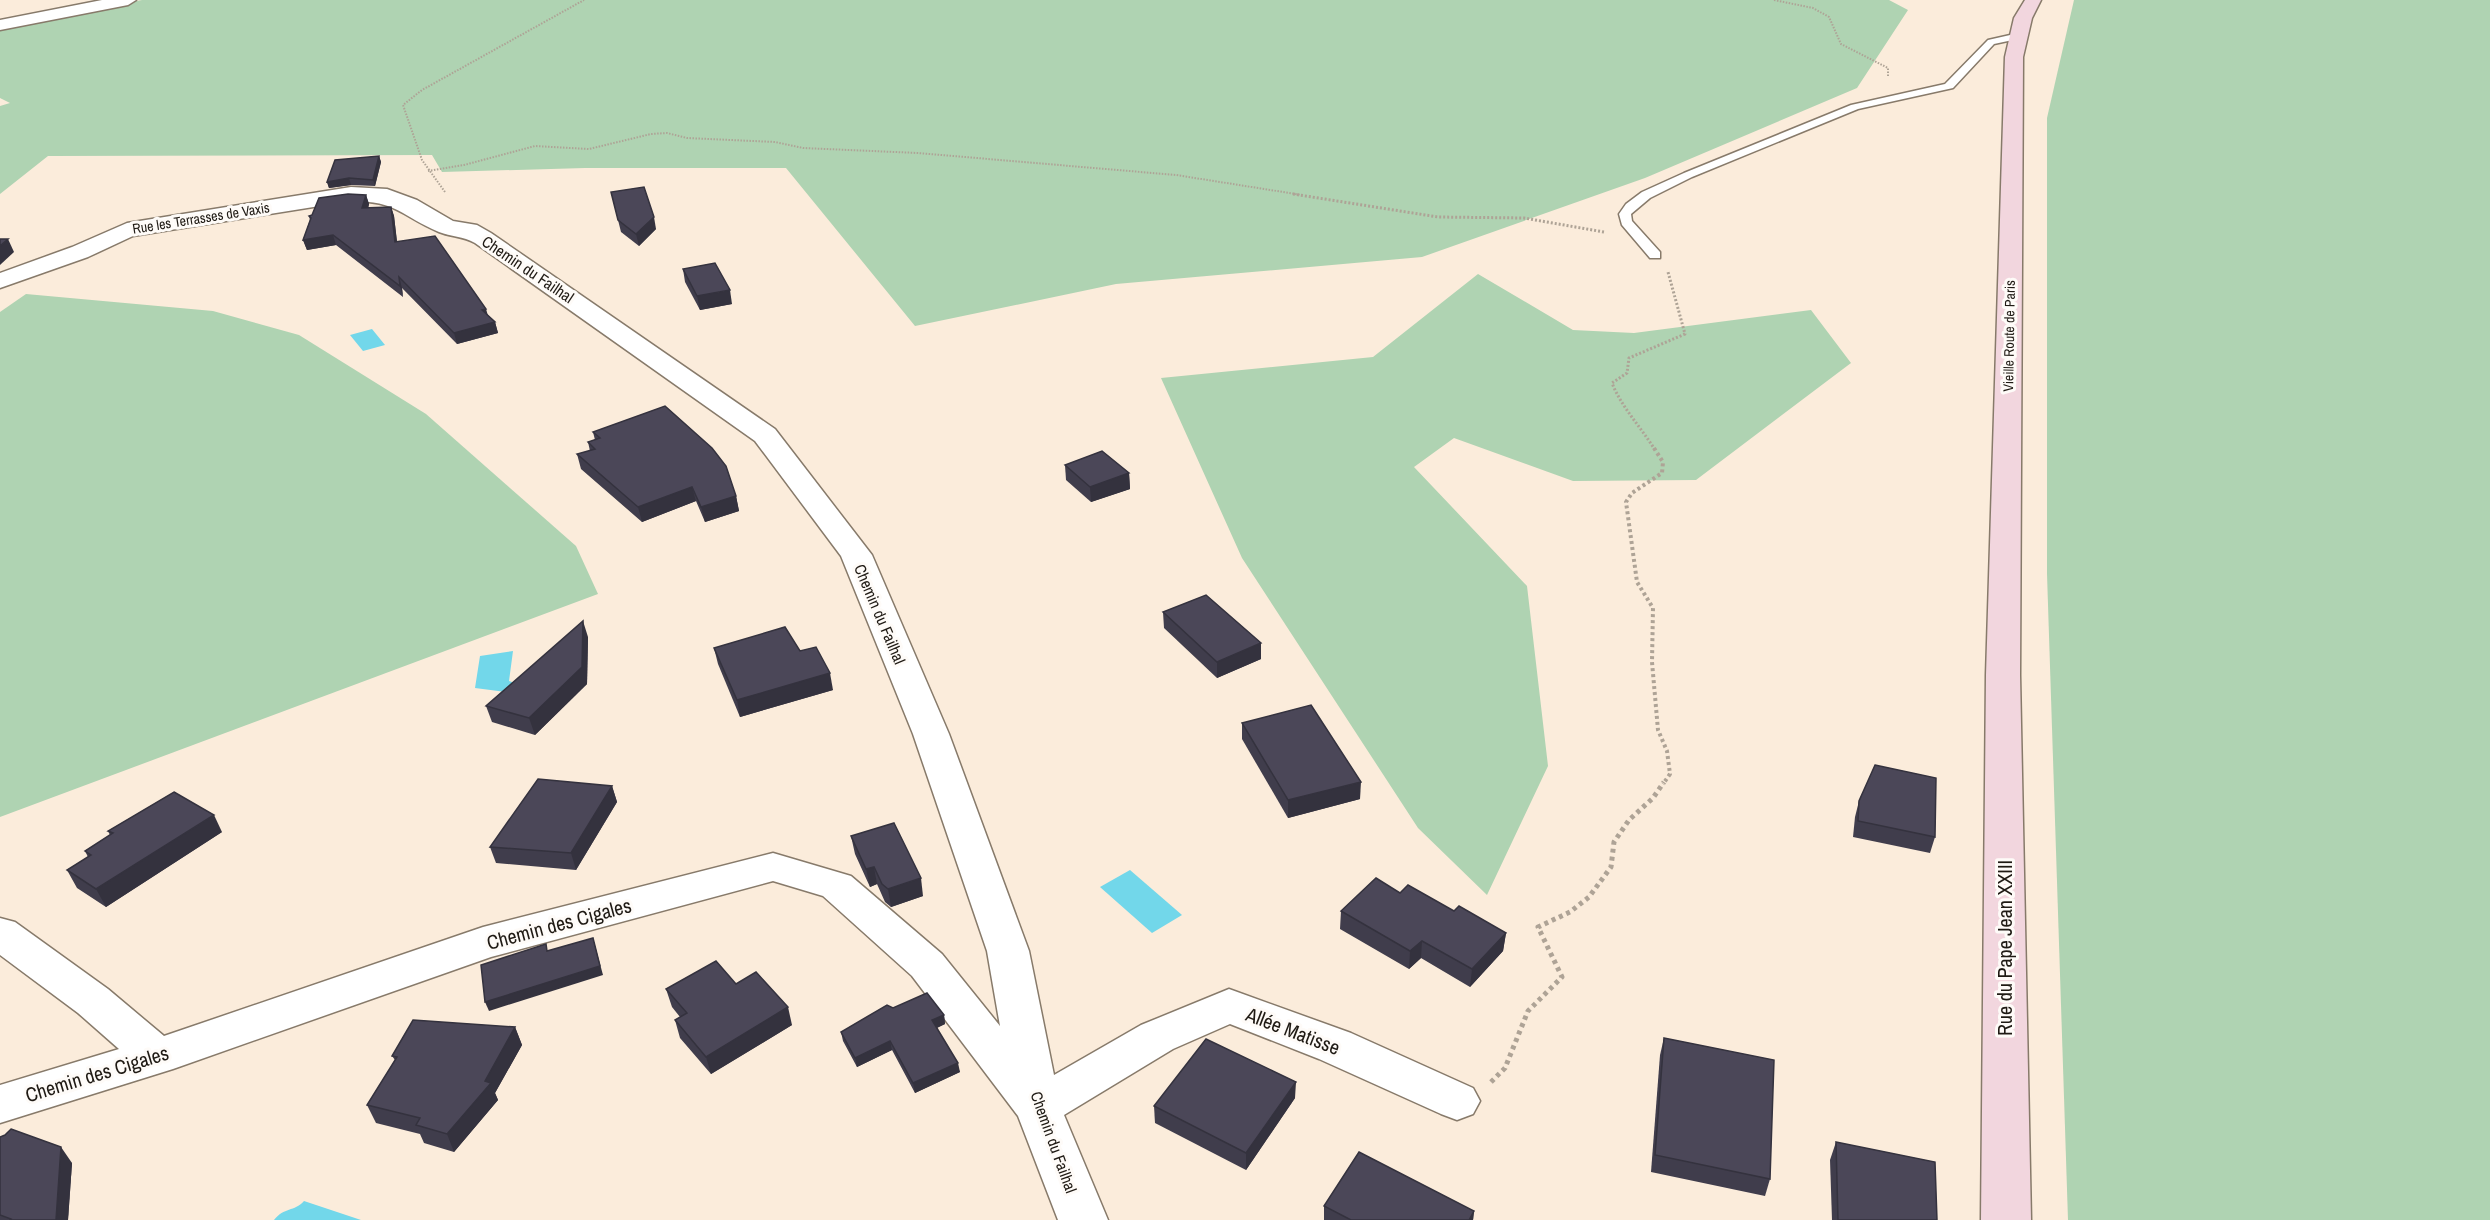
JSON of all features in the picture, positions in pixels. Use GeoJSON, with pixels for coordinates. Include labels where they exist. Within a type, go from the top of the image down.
{"type":"FeatureCollection","features":[{"type":"Feature","properties":{"kind":"street"},"geometry":{"type":"LineString","coordinates":[[0,25],[128,0]]}},
{"type":"Feature","properties":{"kind":"street","name":"Vieille Route de Paris"},"geometry":{"type":"LineString","coordinates":[[2003,675],[2014,69],[2023,18],[2033,0]]}},
{"type":"Feature","properties":{"kind":"street","name":"Rue les Terrasses de Vaxis"},"geometry":{"type":"LineString","coordinates":[[0,281],[80,252],[127,230],[351,194],[378,194],[409,205]]}},
{"type":"Feature","properties":{"kind":"street","name":"Chemin du Failhal"},"geometry":{"type":"LineString","coordinates":[[409,205],[447,226],[469,230],[608,323],[765,435],[856,555],[931,734],[1008,951],[1038,1107],[1083,1220]]}},
{"type":"Feature","properties":{"kind":"street","name":"Rue du Pape Jean XXIII"},"geometry":{"type":"LineString","coordinates":[[2003,675],[2006,1220]]}},
{"type":"Feature","properties":{"kind":"street","name":"Chemin des Cigales"},"geometry":{"type":"LineString","coordinates":[[0,1104],[157,1056],[483,943],[774,867],[837,886],[927,965],[1038,1107]]}},
{"type":"Feature","properties":{"kind":"street"},"geometry":{"type":"LineString","coordinates":[[0,933],[93,1001],[157,1056]]}},
{"type":"Feature","properties":{"kind":"street","name":"Allée Matisse"},"geometry":{"type":"LineString","coordinates":[[1038,1107],[1157,1037],[1229,1006],[1335,1046],[1456,1101]]}},
{"type":"Feature","properties":{"kind":"lane"},"geometry":{"type":"LineString","coordinates":[[1655,255],[1626,222],[1625,214],[1646,195],[1804,127],[1886,98],[1950,86],[1992,42],[2019,36]]}},
{"type":"Feature","properties":{"kind":"path"},"geometry":{"type":"LineString","coordinates":[[469,230],[464,213],[428,171],[422,160],[403,105],[422,90],[584,0]]}},
{"type":"Feature","properties":{"kind":"path"},"geometry":{"type":"LineString","coordinates":[[1774,0],[1814,8],[1829,17],[1841,44],[1888,68],[1886,98]]}},
{"type":"Feature","properties":{"kind":"path"},"geometry":{"type":"LineString","coordinates":[[428,171],[464,165],[535,146],[557,149],[597,148],[651,134],[667,133],[687,138],[775,142],[803,148],[918,153],[1176,175],[1438,216],[1524,218],[1593,231],[1635,233]]}},
{"type":"Feature","properties":{"kind":"path"},"geometry":{"type":"LineString","coordinates":[[1456,1101],[1497,1078],[1515,1046],[1527,1011],[1562,977],[1538,927],[1570,912],[1589,897],[1611,867],[1614,842],[1629,820],[1653,798],[1670,774],[1667,751],[1658,730],[1652,662],[1653,608],[1637,582],[1626,502],[1632,493],[1662,473],[1664,462],[1636,420],[1620,403],[1612,383],[1627,374],[1629,358],[1640,352],[1669,345],[1685,334],[1685,321],[1674,301],[1672,279],[1655,255]]}},
{"type":"Feature","properties":{"kind":"green space"},"geometry":{"type":"Polygon","coordinates":[[[142,0],[1889,0],[1908,10],[1857,88],[1645,178],[1422,257],[1116,284],[915,326],[786,168],[585,168],[442,172],[432,155],[48,156],[0,194],[0,106],[10,103],[0,98],[0,31],[24,22],[142,0]]]}},
{"type":"Feature","properties":{"kind":"green space"},"geometry":{"type":"Polygon","coordinates":[[[2074,0],[2490,0],[2490,1220],[2068,1220],[2047,574],[2047,118],[2074,0]]]}},
{"type":"Feature","properties":{"kind":"green space"},"geometry":{"type":"Polygon","coordinates":[[[1478,274],[1573,330],[1634,333],[1811,310],[1851,363],[1696,480],[1573,481],[1454,438],[1414,467],[1527,586],[1548,766],[1487,895],[1418,828],[1242,558],[1161,378],[1373,357],[1478,274]]]}},
{"type":"Feature","properties":{"kind":"green space"},"geometry":{"type":"Polygon","coordinates":[[[26,294],[213,311],[299,335],[426,414],[576,546],[598,594],[0,817],[0,312],[26,294]]]}},
{"type":"Feature","properties":{"kind":"water"},"geometry":{"type":"Polygon","coordinates":[[[372,329],[385,345],[363,351],[350,335],[372,329]]]}},
{"type":"Feature","properties":{"kind":"water"},"geometry":{"type":"Polygon","coordinates":[[[513,651],[509,681],[515,683],[506,692],[475,688],[480,656],[513,651]]]}},
{"type":"Feature","properties":{"kind":"water"},"geometry":{"type":"Polygon","coordinates":[[[1130,870],[1182,915],[1152,933],[1100,887],[1130,870]]]}},
{"type":"Feature","properties":{"kind":"water"},"geometry":{"type":"Polygon","coordinates":[[[304,1201],[361,1220],[274,1220],[304,1201]]]}},
{"type":"Feature","properties":{"kind":"building"},"geometry":{"type":"Polygon","coordinates":[[[379,156],[373,180],[349,178],[327,182],[335,160],[379,156]]]}},
{"type":"Feature","properties":{"kind":"building"},"geometry":{"type":"Polygon","coordinates":[[[644,187],[654,217],[636,234],[618,220],[611,192],[644,187]]]}},
{"type":"Feature","properties":{"kind":"building"},"geometry":{"type":"Polygon","coordinates":[[[348,194],[366,195],[362,208],[391,207],[395,242],[435,236],[486,309],[482,310],[495,322],[454,333],[399,277],[400,286],[333,235],[303,240],[311,218],[309,216],[312,215],[319,198],[348,194]]]}},
{"type":"Feature","properties":{"kind":"building"},"geometry":{"type":"Polygon","coordinates":[[[0,239],[8,239],[0,246],[0,239]]]}},
{"type":"Feature","properties":{"kind":"building"},"geometry":{"type":"Polygon","coordinates":[[[715,263],[730,290],[697,296],[683,269],[715,263]]]}},
{"type":"Feature","properties":{"kind":"building"},"geometry":{"type":"Polygon","coordinates":[[[665,406],[712,448],[726,466],[736,496],[701,507],[692,487],[638,507],[577,454],[595,449],[588,442],[600,438],[593,432],[665,406]]]}},
{"type":"Feature","properties":{"kind":"building"},"geometry":{"type":"Polygon","coordinates":[[[1102,451],[1129,473],[1090,487],[1065,465],[1102,451]]]}},
{"type":"Feature","properties":{"kind":"building"},"geometry":{"type":"Polygon","coordinates":[[[1206,595],[1261,643],[1217,662],[1163,612],[1206,595]]]}},
{"type":"Feature","properties":{"kind":"building"},"geometry":{"type":"Polygon","coordinates":[[[583,621],[582,667],[529,718],[486,706],[583,621]]]}},
{"type":"Feature","properties":{"kind":"building"},"geometry":{"type":"Polygon","coordinates":[[[785,627],[800,651],[816,647],[830,673],[737,700],[714,648],[785,627]]]}},
{"type":"Feature","properties":{"kind":"building"},"geometry":{"type":"Polygon","coordinates":[[[1311,705],[1361,782],[1288,800],[1242,723],[1311,705]]]}},
{"type":"Feature","properties":{"kind":"building"},"geometry":{"type":"Polygon","coordinates":[[[1875,765],[1936,778],[1935,837],[1858,821],[1859,801],[1875,765]]]}},
{"type":"Feature","properties":{"kind":"building"},"geometry":{"type":"Polygon","coordinates":[[[538,779],[612,786],[571,853],[490,847],[538,779]]]}},
{"type":"Feature","properties":{"kind":"building"},"geometry":{"type":"Polygon","coordinates":[[[174,792],[214,815],[96,889],[67,870],[91,855],[85,851],[113,833],[108,831],[174,792]]]}},
{"type":"Feature","properties":{"kind":"building"},"geometry":{"type":"Polygon","coordinates":[[[894,823],[921,878],[888,889],[882,884],[874,867],[866,869],[851,836],[894,823]]]}},
{"type":"Feature","properties":{"kind":"building"},"geometry":{"type":"Polygon","coordinates":[[[1376,878],[1400,893],[1408,885],[1454,911],[1459,906],[1506,933],[1472,969],[1422,941],[1410,951],[1341,911],[1376,878]]]}},
{"type":"Feature","properties":{"kind":"building"},"geometry":{"type":"Polygon","coordinates":[[[593,938],[600,966],[485,1002],[481,965],[546,944],[547,951],[593,938]]]}},
{"type":"Feature","properties":{"kind":"building"},"geometry":{"type":"Polygon","coordinates":[[[716,961],[736,984],[756,972],[788,1007],[706,1057],[675,1020],[687,1013],[666,989],[716,961]]]}},
{"type":"Feature","properties":{"kind":"building"},"geometry":{"type":"Polygon","coordinates":[[[927,993],[944,1015],[932,1020],[958,1063],[913,1083],[890,1041],[855,1058],[841,1032],[887,1005],[893,1008],[927,993]]]}},
{"type":"Feature","properties":{"kind":"building"},"geometry":{"type":"Polygon","coordinates":[[[413,1020],[515,1027],[485,1081],[491,1083],[447,1134],[416,1125],[420,1118],[367,1105],[397,1057],[392,1056],[413,1020]]]}},
{"type":"Feature","properties":{"kind":"building"},"geometry":{"type":"Polygon","coordinates":[[[1664,1038],[1774,1060],[1770,1179],[1655,1155],[1664,1038]]]}},
{"type":"Feature","properties":{"kind":"building"},"geometry":{"type":"Polygon","coordinates":[[[1206,1039],[1296,1082],[1246,1153],[1154,1106],[1206,1039]]]}},
{"type":"Feature","properties":{"kind":"building"},"geometry":{"type":"Polygon","coordinates":[[[11,1129],[61,1147],[56,1220],[10,1220],[0,1215],[0,1137],[11,1129]]]}},
{"type":"Feature","properties":{"kind":"building"},"geometry":{"type":"Polygon","coordinates":[[[1836,1142],[1935,1162],[1937,1220],[1838,1220],[1836,1142]]]}},
{"type":"Feature","properties":{"kind":"building"},"geometry":{"type":"Polygon","coordinates":[[[1359,1152],[1474,1211],[1469,1220],[1351,1220],[1324,1206],[1359,1152]]]}}]}
